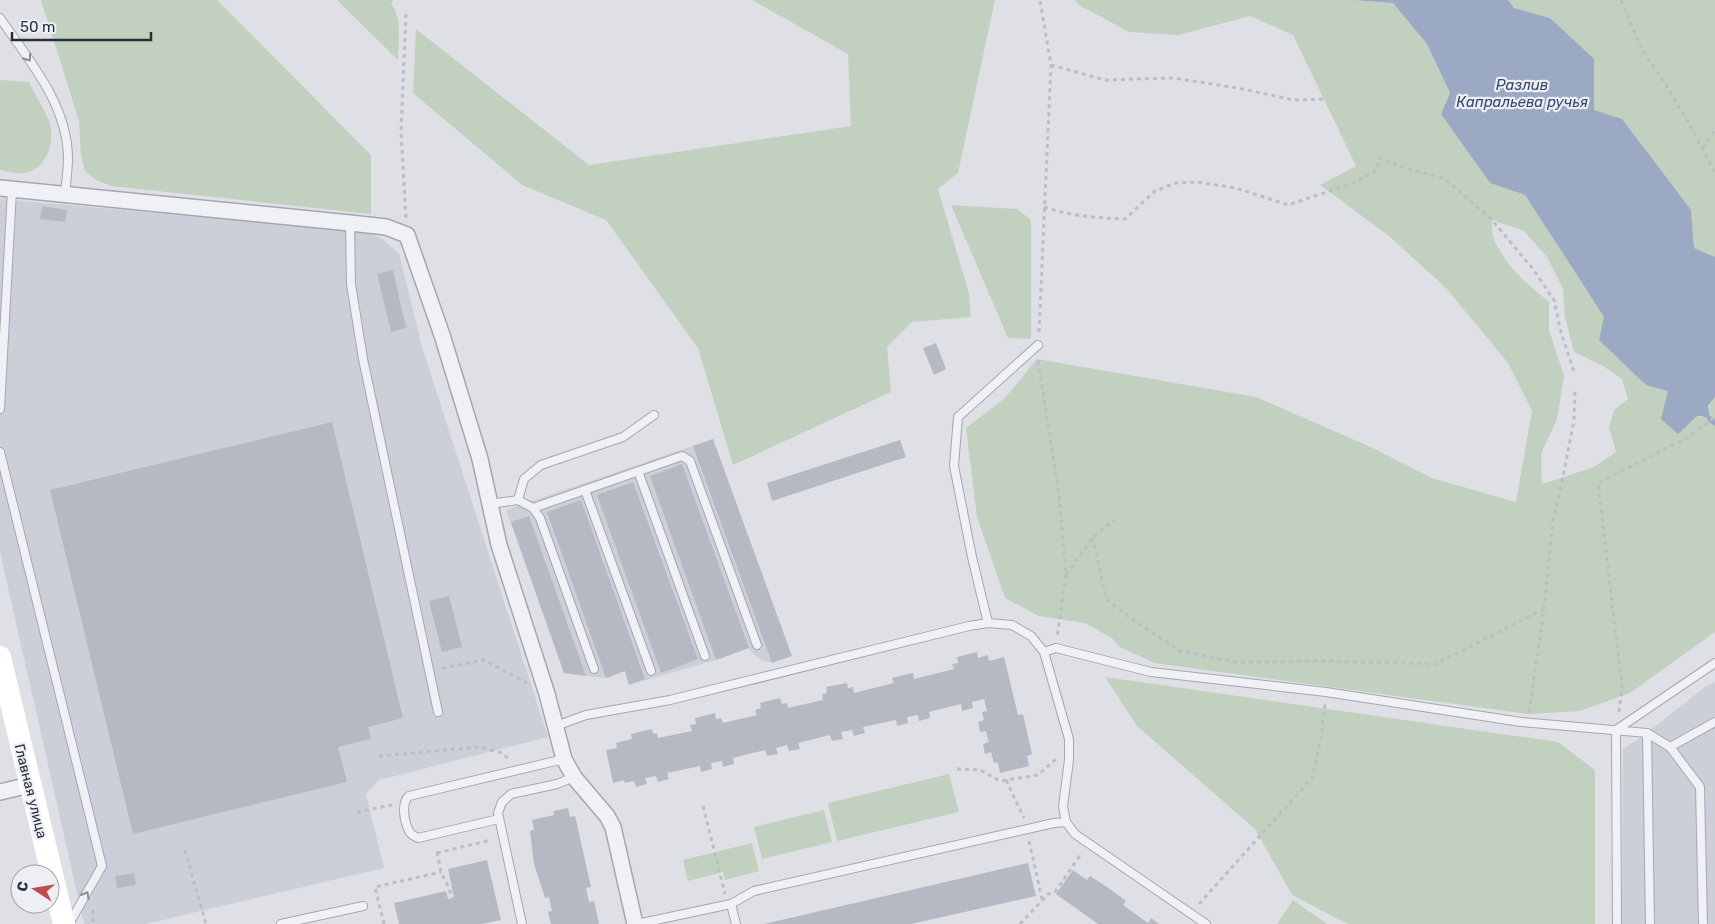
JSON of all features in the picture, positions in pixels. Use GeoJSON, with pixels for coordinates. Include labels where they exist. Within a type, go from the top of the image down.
{"type":"FeatureCollection","features":[{"type":"Feature","properties":{"kind":"main road","name":"Главная улица"},"geometry":{"type":"LineString","coordinates":[[0,657],[64,924]]}},
{"type":"Feature","properties":{"kind":"street"},"geometry":{"type":"LineString","coordinates":[[6,189],[350,223],[386,228],[407,235],[480,458],[499,545],[547,694],[564,758],[574,776],[607,816],[613,827],[636,924]]}},
{"type":"Feature","properties":{"kind":"street"},"geometry":{"type":"LineString","coordinates":[[0,792],[30,785]]}},
{"type":"Feature","properties":{"kind":"lane"},"geometry":{"type":"LineString","coordinates":[[0,18],[49,88],[62,122],[68,156],[64,195]]}},
{"type":"Feature","properties":{"kind":"lane"},"geometry":{"type":"LineString","coordinates":[[0,409],[6,189]]}},
{"type":"Feature","properties":{"kind":"lane"},"geometry":{"type":"LineString","coordinates":[[350,223],[352,284],[363,359],[438,712]]}},
{"type":"Feature","properties":{"kind":"lane"},"geometry":{"type":"LineString","coordinates":[[988,623],[972,558],[954,466],[958,417],[1038,346]]}},
{"type":"Feature","properties":{"kind":"lane"},"geometry":{"type":"LineString","coordinates":[[518,500],[524,478],[541,465],[623,437],[654,415]]}},
{"type":"Feature","properties":{"kind":"lane"},"geometry":{"type":"LineString","coordinates":[[0,452],[102,866],[69,924]]}},
{"type":"Feature","properties":{"kind":"lane"},"geometry":{"type":"LineString","coordinates":[[533,508],[682,456],[690,461],[757,644]]}},
{"type":"Feature","properties":{"kind":"lane"},"geometry":{"type":"LineString","coordinates":[[638,471],[705,656]]}},
{"type":"Feature","properties":{"kind":"lane"},"geometry":{"type":"LineString","coordinates":[[585,490],[651,671]]}},
{"type":"Feature","properties":{"kind":"lane"},"geometry":{"type":"LineString","coordinates":[[490,504],[518,500],[533,508],[540,518],[594,669]]}},
{"type":"Feature","properties":{"kind":"lane"},"geometry":{"type":"LineString","coordinates":[[556,726],[586,715],[670,700],[969,626],[988,623],[1012,625],[1031,636],[1044,652],[1069,739],[1063,806],[1066,822],[1075,834],[1206,924]]}},
{"type":"Feature","properties":{"kind":"lane"},"geometry":{"type":"LineString","coordinates":[[1044,652],[1056,648],[1151,672],[1326,692],[1520,722],[1647,733],[1670,747],[1700,787],[1703,924]]}},
{"type":"Feature","properties":{"kind":"lane"},"geometry":{"type":"LineString","coordinates":[[1616,730],[1715,662]]}},
{"type":"Feature","properties":{"kind":"lane"},"geometry":{"type":"LineString","coordinates":[[1670,747],[1715,722]]}},
{"type":"Feature","properties":{"kind":"lane"},"geometry":{"type":"LineString","coordinates":[[1616,730],[1617,924]]}},
{"type":"Feature","properties":{"kind":"lane"},"geometry":{"type":"LineString","coordinates":[[1647,733],[1650,924]]}},
{"type":"Feature","properties":{"kind":"lane"},"geometry":{"type":"LineString","coordinates":[[500,819],[418,838],[409,832],[403,805],[404,800],[409,796],[564,758]]}},
{"type":"Feature","properties":{"kind":"lane"},"geometry":{"type":"LineString","coordinates":[[522,924],[498,813],[502,802],[510,794],[557,784],[574,776]]}},
{"type":"Feature","properties":{"kind":"lane"},"geometry":{"type":"LineString","coordinates":[[636,924],[731,904],[754,891],[1054,823],[1066,822]]}},
{"type":"Feature","properties":{"kind":"lane"},"geometry":{"type":"LineString","coordinates":[[731,904],[736,924]]}},
{"type":"Feature","properties":{"kind":"lane"},"geometry":{"type":"LineString","coordinates":[[281,924],[307,921],[363,906]]}},
{"type":"Feature","properties":{"kind":"path"},"geometry":{"type":"LineString","coordinates":[[1040,0],[1051,65],[1038,364],[1059,494],[1066,575],[1056,648]]}},
{"type":"Feature","properties":{"kind":"path"},"geometry":{"type":"LineString","coordinates":[[1621,0],[1642,50],[1668,88],[1715,173]]}},
{"type":"Feature","properties":{"kind":"path"},"geometry":{"type":"LineString","coordinates":[[406,14],[401,132],[407,235]]}},
{"type":"Feature","properties":{"kind":"path"},"geometry":{"type":"LineString","coordinates":[[1051,65],[1105,80],[1173,78],[1238,88],[1294,100],[1325,99]]}},
{"type":"Feature","properties":{"kind":"path"},"geometry":{"type":"LineString","coordinates":[[1703,149],[1715,130]]}},
{"type":"Feature","properties":{"kind":"path"},"geometry":{"type":"LineString","coordinates":[[1044,207],[1086,218],[1125,219],[1155,191],[1176,183],[1197,182],[1236,188],[1288,205],[1354,183],[1377,170],[1379,158],[1408,170],[1444,178],[1491,219],[1533,269],[1554,300],[1561,332],[1574,372]]}},
{"type":"Feature","properties":{"kind":"path"},"geometry":{"type":"LineString","coordinates":[[1520,722],[1528,714],[1544,609],[1553,521],[1574,420],[1576,390]]}},
{"type":"Feature","properties":{"kind":"path"},"geometry":{"type":"LineString","coordinates":[[1616,730],[1622,687],[1598,483],[1685,439],[1715,416]]}},
{"type":"Feature","properties":{"kind":"path"},"geometry":{"type":"LineString","coordinates":[[1066,575],[1093,537],[1115,520]]}},
{"type":"Feature","properties":{"kind":"path"},"geometry":{"type":"LineString","coordinates":[[1093,537],[1106,599],[1180,651],[1236,662],[1327,661],[1436,664],[1544,609]]}},
{"type":"Feature","properties":{"kind":"path"},"geometry":{"type":"LineString","coordinates":[[429,671],[484,660],[547,694]]}},
{"type":"Feature","properties":{"kind":"path"},"geometry":{"type":"LineString","coordinates":[[1190,913],[1312,778],[1321,738],[1326,692]]}},
{"type":"Feature","properties":{"kind":"path"},"geometry":{"type":"LineString","coordinates":[[379,756],[480,747],[503,752],[517,770]]}},
{"type":"Feature","properties":{"kind":"path"},"geometry":{"type":"LineString","coordinates":[[957,769],[980,770],[1000,781],[1038,775],[1060,755],[1069,752]]}},
{"type":"Feature","properties":{"kind":"path"},"geometry":{"type":"LineString","coordinates":[[1006,780],[1023,813],[1042,899]]}},
{"type":"Feature","properties":{"kind":"path"},"geometry":{"type":"LineString","coordinates":[[356,812],[388,805],[403,805]]}},
{"type":"Feature","properties":{"kind":"path"},"geometry":{"type":"LineString","coordinates":[[703,806],[726,895],[731,904]]}},
{"type":"Feature","properties":{"kind":"path"},"geometry":{"type":"LineString","coordinates":[[433,834],[441,872],[452,898]]}},
{"type":"Feature","properties":{"kind":"path"},"geometry":{"type":"LineString","coordinates":[[437,852],[504,837]]}},
{"type":"Feature","properties":{"kind":"path"},"geometry":{"type":"LineString","coordinates":[[1020,924],[1042,899],[1048,894],[1055,892],[1089,843]]}},
{"type":"Feature","properties":{"kind":"path"},"geometry":{"type":"LineString","coordinates":[[185,850],[206,924]]}},
{"type":"Feature","properties":{"kind":"path"},"geometry":{"type":"LineString","coordinates":[[384,924],[375,887],[441,872]]}},
{"type":"Feature","properties":{"kind":"shaded area"},"geometry":{"type":"Polygon","coordinates":[[[0,199],[361,231],[381,238],[399,253],[422,347],[548,737],[379,780],[366,794],[384,868],[146,924],[84,924],[0,552],[0,199]]]}},
{"type":"Feature","properties":{"kind":"shaded area"},"geometry":{"type":"Polygon","coordinates":[[[713,439],[772,663],[759,659],[748,648],[716,660],[629,685],[625,671],[606,678],[564,673],[506,510],[713,439]]]}},
{"type":"Feature","properties":{"kind":"shaded area"},"geometry":{"type":"Polygon","coordinates":[[[1715,682],[1715,924],[1622,924],[1623,749],[1647,733],[1706,686],[1715,682]]]}},
{"type":"Feature","properties":{"kind":"green space"},"geometry":{"type":"Polygon","coordinates":[[[41,0],[217,0],[371,155],[371,214],[111,186],[96,180],[85,171],[81,156],[79,121],[41,0]]]}},
{"type":"Feature","properties":{"kind":"green space"},"geometry":{"type":"Polygon","coordinates":[[[337,0],[393,0],[391,4],[395,10],[398,23],[398,60],[337,0]]]}},
{"type":"Feature","properties":{"kind":"green space"},"geometry":{"type":"Polygon","coordinates":[[[752,0],[995,0],[958,173],[938,189],[969,293],[971,317],[912,322],[887,347],[891,392],[733,465],[698,348],[606,220],[522,185],[413,93],[416,29],[589,165],[851,126],[848,54],[752,0]]]}},
{"type":"Feature","properties":{"kind":"green space"},"geometry":{"type":"Polygon","coordinates":[[[1075,0],[1353,0],[1393,3],[1427,44],[1450,93],[1441,114],[1490,183],[1525,195],[1604,317],[1668,391],[1688,424],[1697,416],[1711,418],[1709,407],[1715,397],[1715,632],[1630,693],[1580,711],[1528,714],[1154,663],[1118,646],[1112,638],[1085,623],[1039,616],[1005,598],[977,517],[966,428],[1005,398],[1037,359],[1256,397],[1375,449],[1432,478],[1516,502],[1532,411],[1508,363],[1446,288],[1389,236],[1320,185],[1356,166],[1293,35],[1250,16],[1179,35],[1129,32],[1079,5],[1075,0]],[[1492,220],[1493,237],[1504,258],[1525,282],[1549,302],[1549,330],[1564,376],[1557,419],[1541,454],[1542,484],[1594,467],[1616,452],[1609,427],[1614,410],[1628,399],[1622,379],[1603,366],[1574,352],[1565,317],[1563,289],[1547,257],[1524,231],[1492,220]]]}},
{"type":"Feature","properties":{"kind":"green space"},"geometry":{"type":"Polygon","coordinates":[[[1508,0],[1715,0],[1715,257],[1694,248],[1691,210],[1594,110],[1550,18],[1514,8],[1508,0]]]}},
{"type":"Feature","properties":{"kind":"green space"},"geometry":{"type":"Polygon","coordinates":[[[0,80],[29,82],[49,121],[51,137],[48,153],[44,161],[31,171],[14,173],[0,170],[0,80]]]}},
{"type":"Feature","properties":{"kind":"green space"},"geometry":{"type":"Polygon","coordinates":[[[951,205],[1017,209],[1031,220],[1031,339],[1008,338],[951,205]]]}},
{"type":"Feature","properties":{"kind":"green space"},"geometry":{"type":"Polygon","coordinates":[[[1105,677],[1558,742],[1595,770],[1595,924],[1348,924],[1292,895],[1255,829],[1137,726],[1105,677]]]}},
{"type":"Feature","properties":{"kind":"green space"},"geometry":{"type":"Polygon","coordinates":[[[949,774],[959,812],[837,841],[828,803],[949,774]]]}},
{"type":"Feature","properties":{"kind":"green space"},"geometry":{"type":"Polygon","coordinates":[[[824,810],[832,842],[762,859],[754,827],[824,810]]]}},
{"type":"Feature","properties":{"kind":"green space"},"geometry":{"type":"Polygon","coordinates":[[[752,843],[759,871],[725,880],[723,872],[688,881],[683,860],[752,843]]]}},
{"type":"Feature","properties":{"kind":"green space"},"geometry":{"type":"Polygon","coordinates":[[[1293,900],[1327,924],[1277,924],[1293,900]]]}},
{"type":"Feature","properties":{"kind":"water","name":"Разлив Капральева ручья"},"geometry":{"type":"Polygon","coordinates":[[[1353,0],[1508,0],[1514,8],[1550,18],[1594,59],[1594,110],[1622,119],[1691,210],[1694,248],[1715,257],[1715,397],[1708,406],[1710,419],[1697,416],[1678,434],[1661,419],[1668,391],[1646,385],[1599,340],[1604,317],[1525,195],[1490,183],[1441,114],[1450,93],[1427,44],[1393,3],[1353,0]]]}},
{"type":"Feature","properties":{"kind":"building"},"geometry":{"type":"Polygon","coordinates":[[[42,206],[67,210],[65,222],[40,219],[42,206]]]}},
{"type":"Feature","properties":{"kind":"building"},"geometry":{"type":"Polygon","coordinates":[[[393,270],[406,328],[391,332],[377,274],[393,270]]]}},
{"type":"Feature","properties":{"kind":"building"},"geometry":{"type":"Polygon","coordinates":[[[936,343],[946,369],[934,375],[923,348],[936,343]]]}},
{"type":"Feature","properties":{"kind":"building"},"geometry":{"type":"Polygon","coordinates":[[[332,422],[403,718],[368,727],[371,739],[338,747],[347,782],[133,834],[50,490],[332,422]]]}},
{"type":"Feature","properties":{"kind":"building"},"geometry":{"type":"Polygon","coordinates":[[[713,439],[792,656],[772,663],[693,446],[713,439]]]}},
{"type":"Feature","properties":{"kind":"building"},"geometry":{"type":"Polygon","coordinates":[[[900,440],[906,457],[772,501],[767,483],[900,440]]]}},
{"type":"Feature","properties":{"kind":"building"},"geometry":{"type":"Polygon","coordinates":[[[682,464],[749,648],[716,660],[650,476],[682,464]]]}},
{"type":"Feature","properties":{"kind":"building"},"geometry":{"type":"Polygon","coordinates":[[[633,482],[698,659],[661,673],[597,495],[633,482]]]}},
{"type":"Feature","properties":{"kind":"building"},"geometry":{"type":"Polygon","coordinates":[[[581,500],[645,679],[629,685],[625,671],[606,678],[547,512],[581,500]]]}},
{"type":"Feature","properties":{"kind":"building"},"geometry":{"type":"Polygon","coordinates":[[[529,516],[586,676],[564,673],[511,522],[529,516]]]}},
{"type":"Feature","properties":{"kind":"building"},"geometry":{"type":"Polygon","coordinates":[[[449,596],[462,647],[442,652],[429,601],[449,596]]]}},
{"type":"Feature","properties":{"kind":"building"},"geometry":{"type":"Polygon","coordinates":[[[977,652],[978,658],[988,655],[989,661],[1004,657],[1018,715],[1023,714],[1032,754],[1027,756],[1029,766],[1000,773],[998,762],[994,763],[991,752],[985,754],[983,744],[989,742],[986,731],[980,732],[978,722],[984,720],[982,712],[987,711],[984,699],[972,702],[973,708],[962,711],[961,704],[929,712],[930,718],[919,721],[918,715],[907,717],[908,723],[897,726],[896,720],[863,727],[865,733],[854,736],[852,730],[841,732],[843,739],[832,741],[830,735],[798,743],[800,749],[789,751],[787,745],[776,748],[778,754],[767,756],[765,750],[733,758],[734,764],[723,767],[722,761],[711,763],[712,769],[701,772],[700,766],[667,773],[669,779],[658,782],[656,776],[645,778],[647,784],[636,787],[634,781],[625,783],[624,780],[613,783],[606,750],[617,748],[616,743],[632,739],[631,734],[652,729],[653,734],[657,733],[658,738],[692,731],[690,725],[696,724],[695,718],[715,713],[716,719],[721,718],[723,723],[757,715],[755,710],[761,708],[760,703],[780,698],[782,704],[787,703],[788,708],[823,700],[822,694],[827,693],[826,687],[847,683],[848,688],[853,687],[854,693],[894,683],[892,678],[913,673],[914,679],[954,669],[952,664],[958,663],[957,657],[977,652]]]}},
{"type":"Feature","properties":{"kind":"building"},"geometry":{"type":"Polygon","coordinates":[[[568,808],[570,817],[575,816],[591,887],[586,888],[589,902],[594,901],[599,924],[551,924],[548,912],[552,911],[549,897],[545,898],[534,864],[530,831],[534,830],[532,820],[554,815],[553,811],[568,808]]]}},
{"type":"Feature","properties":{"kind":"building"},"geometry":{"type":"Polygon","coordinates":[[[487,860],[501,920],[482,924],[399,924],[394,903],[446,891],[448,899],[454,898],[448,869],[487,860]]]}},
{"type":"Feature","properties":{"kind":"building"},"geometry":{"type":"Polygon","coordinates":[[[1028,863],[1036,896],[911,924],[764,924],[1028,863]]]}},
{"type":"Feature","properties":{"kind":"building"},"geometry":{"type":"Polygon","coordinates":[[[1073,870],[1087,880],[1090,876],[1107,887],[1126,901],[1123,905],[1148,923],[1151,918],[1159,924],[1098,924],[1056,894],[1073,870]]]}},
{"type":"Feature","properties":{"kind":"building"},"geometry":{"type":"Polygon","coordinates":[[[134,873],[136,885],[117,888],[115,876],[134,873]]]}},
{"type":"Feature","properties":{"kind":"waterway"},"geometry":{"type":"LineString","coordinates":[[1710,419],[1715,423]]}}]}
